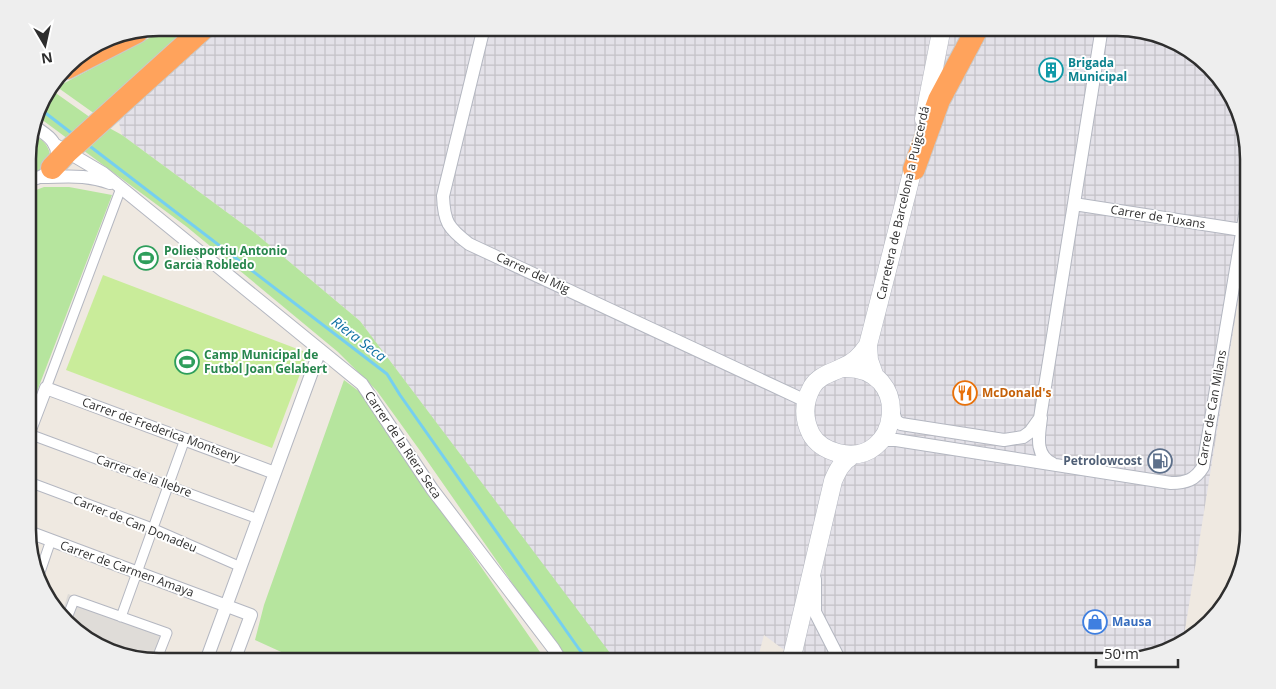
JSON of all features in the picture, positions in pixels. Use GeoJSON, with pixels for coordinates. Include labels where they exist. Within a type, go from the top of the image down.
{"type":"FeatureCollection","features":[{"type":"Feature","properties":{"kind":"highway"},"geometry":{"type":"LineString","coordinates":[[37,175],[66,147],[101,122],[196,36]]}},
{"type":"Feature","properties":{"kind":"highway"},"geometry":{"type":"LineString","coordinates":[[914,169],[939,100],[974,36]]}},
{"type":"Feature","properties":{"kind":"main road","name":"Carretera de Barcelona a Puigcerdá"},"geometry":{"type":"LineString","coordinates":[[875,377],[869,360],[868,345],[914,169],[940,36]]}},
{"type":"Feature","properties":{"kind":"main road"},"geometry":{"type":"LineString","coordinates":[[843,368],[858,357],[868,345]]}},
{"type":"Feature","properties":{"kind":"main road"},"geometry":{"type":"LineString","coordinates":[[824,448],[845,455],[853,455],[862,453],[875,446],[885,435],[890,426],[892,404],[881,382],[875,377],[856,368],[843,368],[828,372],[816,382],[806,401],[806,424],[814,438],[824,448],[834,481]]}},
{"type":"Feature","properties":{"kind":"main road"},"geometry":{"type":"LineString","coordinates":[[793,652],[837,470],[843,462],[853,455]]}},
{"type":"Feature","properties":{"kind":"street","name":"Carrer del Mig"},"geometry":{"type":"LineString","coordinates":[[482,36],[443,196],[444,213],[452,230],[468,244],[806,401]]}},
{"type":"Feature","properties":{"kind":"street"},"geometry":{"type":"LineString","coordinates":[[1057,465],[1048,461],[1042,454],[1038,443],[1101,36]]}},
{"type":"Feature","properties":{"kind":"street","name":"Carrer de la Riera Seca"},"geometry":{"type":"LineString","coordinates":[[39,131],[93,166],[362,384],[432,489],[556,653]]}},
{"type":"Feature","properties":{"kind":"street","name":"Carrer de la Riera Seca"},"geometry":{"type":"LineString","coordinates":[[37,177],[89,177],[119,187]]}},
{"type":"Feature","properties":{"kind":"street"},"geometry":{"type":"LineString","coordinates":[[36,414],[119,187]]}},
{"type":"Feature","properties":{"kind":"street","name":"Carrer de Tuxans"},"geometry":{"type":"LineString","coordinates":[[1074,204],[1240,230]]}},
{"type":"Feature","properties":{"kind":"street","name":"Carrer de Can Milans"},"geometry":{"type":"LineString","coordinates":[[875,446],[886,440],[896,440],[1171,483],[1191,480],[1203,467],[1240,242]]}},
{"type":"Feature","properties":{"kind":"street"},"geometry":{"type":"LineString","coordinates":[[209,653],[320,350]]}},
{"type":"Feature","properties":{"kind":"street","name":"Carrer de Frederica Montseny"},"geometry":{"type":"LineString","coordinates":[[46,388],[275,472]]}},
{"type":"Feature","properties":{"kind":"street"},"geometry":{"type":"LineString","coordinates":[[892,404],[896,421],[901,424],[1004,440],[1014,439],[1030,432],[1040,418],[1043,408]]}},
{"type":"Feature","properties":{"kind":"street","name":"Carrer de la llebre"},"geometry":{"type":"LineString","coordinates":[[36,437],[258,519]]}},
{"type":"Feature","properties":{"kind":"street"},"geometry":{"type":"LineString","coordinates":[[121,616],[185,439]]}},
{"type":"Feature","properties":{"kind":"street"},"geometry":{"type":"LineString","coordinates":[[1004,440],[1022,449],[1021,455],[1016,459]]}},
{"type":"Feature","properties":{"kind":"street","name":"Carrer de Can Donadeu"},"geometry":{"type":"LineString","coordinates":[[36,485],[152,528],[241,567]]}},
{"type":"Feature","properties":{"kind":"street","name":"Carrer de Carmen Amaya"},"geometry":{"type":"LineString","coordinates":[[36,535],[251,616],[237,653]]}},
{"type":"Feature","properties":{"kind":"street"},"geometry":{"type":"LineString","coordinates":[[42,566],[51,540]]}},
{"type":"Feature","properties":{"kind":"street"},"geometry":{"type":"LineString","coordinates":[[816,558],[815,612],[834,652]]}},
{"type":"Feature","properties":{"kind":"street"},"geometry":{"type":"LineString","coordinates":[[69,613],[74,600],[167,633],[159,653]]}},
{"type":"Feature","properties":{"kind":"street"},"geometry":{"type":"LineString","coordinates":[[551,653],[553,648]]}},
{"type":"Feature","properties":{"kind":"shaded area"},"geometry":{"type":"Polygon","coordinates":[[[187,36],[1116,36],[1148,40],[1171,49],[1198,67],[1219,91],[1236,128],[1240,160],[1240,289],[1185,632],[1156,646],[1125,652],[787,652],[764,635],[759,652],[609,653],[360,321],[255,233],[122,135],[115,106],[187,36]]]}},
{"type":"Feature","properties":{"kind":"shaded area"},"geometry":{"type":"Polygon","coordinates":[[[68,594],[169,630],[161,653],[143,652],[105,640],[78,622],[64,607],[68,594]]]}},
{"type":"Feature","properties":{"kind":"green space"},"geometry":{"type":"Polygon","coordinates":[[[152,36],[178,36],[95,114],[59,88],[62,84],[152,36]]]}},
{"type":"Feature","properties":{"kind":"green space"},"geometry":{"type":"Polygon","coordinates":[[[56,93],[91,118],[122,135],[255,233],[360,321],[610,653],[563,653],[377,391],[338,352],[187,227],[43,120],[56,93]]]}},
{"type":"Feature","properties":{"kind":"green space"},"geometry":{"type":"Polygon","coordinates":[[[38,138],[44,142],[50,155],[41,171],[37,172],[38,138]]]}},
{"type":"Feature","properties":{"kind":"green space"},"geometry":{"type":"Polygon","coordinates":[[[44,187],[69,187],[112,195],[36,393],[37,190],[44,187]]]}},
{"type":"Feature","properties":{"kind":"green space","name":"Camp Municipal de Futbol Joan Gelabert"},"geometry":{"type":"Polygon","coordinates":[[[103,275],[308,353],[272,448],[66,370],[103,275]]]}},
{"type":"Feature","properties":{"kind":"green space"},"geometry":{"type":"Polygon","coordinates":[[[344,380],[360,392],[540,652],[283,653],[255,640],[264,605],[344,380]]]}},
{"type":"Feature","properties":{"kind":"waterway","name":"Riera Seca"},"geometry":{"type":"LineString","coordinates":[[46,113],[74,135]]}},
{"type":"Feature","properties":{"kind":"waterway","name":"Riera Seca"},"geometry":{"type":"LineString","coordinates":[[87,144],[387,374],[582,653]]}},
{"type":"Feature","properties":{"kind":"place","name":"Brigada Municipal"},"geometry":{"type":"Point","coordinates":[1051,70]}},
{"type":"Feature","properties":{"kind":"place","name":"Poliesportiu Antonio Garcia Robledo"},"geometry":{"type":"Point","coordinates":[146,258]}},
{"type":"Feature","properties":{"kind":"place","name":"Camp Municipal de Futbol Joan Gelabert"},"geometry":{"type":"Point","coordinates":[187,362]}},
{"type":"Feature","properties":{"kind":"place","name":"McDonald's"},"geometry":{"type":"Point","coordinates":[965,393]}},
{"type":"Feature","properties":{"kind":"place","name":"Petrolowcost"},"geometry":{"type":"Point","coordinates":[1160,461]}},
{"type":"Feature","properties":{"kind":"place","name":"Mausa"},"geometry":{"type":"Point","coordinates":[1095,622]}}]}
